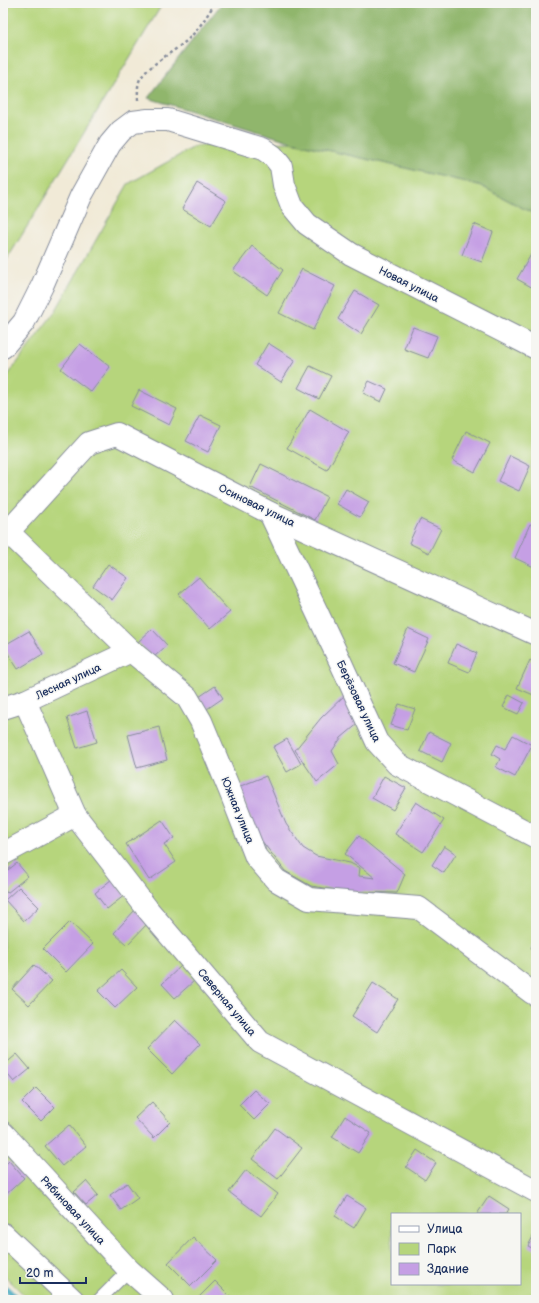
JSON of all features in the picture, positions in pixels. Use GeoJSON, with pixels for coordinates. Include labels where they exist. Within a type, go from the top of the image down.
{"type":"FeatureCollection","features":[{"type":"Feature","properties":{"kind":"street","name":"Новая улица"},"geometry":{"type":"LineString","coordinates":[[3,347],[24,322],[42,286],[81,196],[110,144],[121,131],[133,122],[168,120],[262,149],[273,156],[281,166],[284,185],[292,206],[307,224],[351,254],[536,348]]}},
{"type":"Feature","properties":{"kind":"street","name":"Осиновая улица"},"geometry":{"type":"LineString","coordinates":[[6,530],[89,443],[117,434],[270,512],[536,634]]}},
{"type":"Feature","properties":{"kind":"street","name":"Берёзовая улица"},"geometry":{"type":"LineString","coordinates":[[270,512],[376,742],[397,764],[536,837]]}},
{"type":"Feature","properties":{"kind":"street","name":"Южная улица"},"geometry":{"type":"LineString","coordinates":[[6,530],[131,651],[188,697],[201,721],[256,857],[276,880],[309,899],[419,908],[536,995]]}},
{"type":"Feature","properties":{"kind":"street","name":"Лесная улица"},"geometry":{"type":"LineString","coordinates":[[3,708],[25,701],[131,651]]}},
{"type":"Feature","properties":{"kind":"street","name":"Северная улица"},"geometry":{"type":"LineString","coordinates":[[25,701],[75,815],[149,911],[260,1042],[536,1191]]}},
{"type":"Feature","properties":{"kind":"street"},"geometry":{"type":"LineString","coordinates":[[3,854],[75,815]]}},
{"type":"Feature","properties":{"kind":"street","name":"Рябиновая улица"},"geometry":{"type":"LineString","coordinates":[[3,1133],[129,1270],[163,1300]]}},
{"type":"Feature","properties":{"kind":"street"},"geometry":{"type":"LineString","coordinates":[[3,1234],[73,1300]]}},
{"type":"Feature","properties":{"kind":"lane"},"geometry":{"type":"LineString","coordinates":[[98,1300],[129,1270]]}},
{"type":"Feature","properties":{"kind":"path"},"geometry":{"type":"LineString","coordinates":[[148,120],[138,102],[137,90],[140,80],[194,33],[215,3]]}},
{"type":"Feature","properties":{"kind":"green space"},"geometry":{"type":"Polygon","coordinates":[[[3,3],[163,3],[3,266],[3,3]]]}},
{"type":"Feature","properties":{"kind":"green space"},"geometry":{"type":"Polygon","coordinates":[[[222,3],[536,3],[536,215],[479,185],[292,142],[148,98],[222,3]]]}},
{"type":"Feature","properties":{"kind":"green space"},"geometry":{"type":"Polygon","coordinates":[[[292,142],[479,185],[536,215],[536,1300],[29,1300],[3,1274],[3,382],[56,310],[128,184],[196,146],[292,142]]]}},
{"type":"Feature","properties":{"kind":"building"},"geometry":{"type":"Polygon","coordinates":[[[197,183],[226,201],[211,226],[182,209],[197,183]]]}},
{"type":"Feature","properties":{"kind":"building"},"geometry":{"type":"Polygon","coordinates":[[[474,224],[493,232],[482,262],[462,255],[474,224]]]}},
{"type":"Feature","properties":{"kind":"building"},"geometry":{"type":"Polygon","coordinates":[[[252,246],[283,270],[267,295],[233,271],[252,246]]]}},
{"type":"Feature","properties":{"kind":"building"},"geometry":{"type":"Polygon","coordinates":[[[533,251],[536,253],[535,289],[517,279],[533,251]]]}},
{"type":"Feature","properties":{"kind":"building"},"geometry":{"type":"Polygon","coordinates":[[[302,269],[335,286],[313,330],[279,313],[302,269]]]}},
{"type":"Feature","properties":{"kind":"building"},"geometry":{"type":"Polygon","coordinates":[[[355,291],[379,305],[361,334],[338,319],[355,291]]]}},
{"type":"Feature","properties":{"kind":"building"},"geometry":{"type":"Polygon","coordinates":[[[413,327],[437,336],[428,358],[404,349],[413,327]]]}},
{"type":"Feature","properties":{"kind":"building"},"geometry":{"type":"Polygon","coordinates":[[[268,343],[295,360],[281,382],[255,365],[268,343]]]}},
{"type":"Feature","properties":{"kind":"building"},"geometry":{"type":"Polygon","coordinates":[[[80,344],[110,367],[91,392],[61,369],[80,344]]]}},
{"type":"Feature","properties":{"kind":"building"},"geometry":{"type":"Polygon","coordinates":[[[310,366],[331,376],[319,399],[298,388],[310,366]]]}},
{"type":"Feature","properties":{"kind":"building"},"geometry":{"type":"Polygon","coordinates":[[[369,381],[387,389],[381,402],[363,393],[369,381]]]}},
{"type":"Feature","properties":{"kind":"building"},"geometry":{"type":"Polygon","coordinates":[[[139,390],[177,409],[169,425],[131,406],[139,390]]]}},
{"type":"Feature","properties":{"kind":"building"},"geometry":{"type":"Polygon","coordinates":[[[310,409],[349,432],[327,470],[287,448],[310,409]]]}},
{"type":"Feature","properties":{"kind":"building"},"geometry":{"type":"Polygon","coordinates":[[[200,415],[221,425],[208,452],[186,441],[200,415]]]}},
{"type":"Feature","properties":{"kind":"building"},"geometry":{"type":"Polygon","coordinates":[[[466,431],[490,443],[475,472],[452,460],[466,431]]]}},
{"type":"Feature","properties":{"kind":"building"},"geometry":{"type":"Polygon","coordinates":[[[510,456],[530,466],[519,491],[498,481],[510,456]]]}},
{"type":"Feature","properties":{"kind":"building"},"geometry":{"type":"Polygon","coordinates":[[[261,464],[327,497],[315,520],[250,487],[261,464]]]}},
{"type":"Feature","properties":{"kind":"building"},"geometry":{"type":"Polygon","coordinates":[[[346,489],[369,502],[360,517],[337,504],[346,489]]]}},
{"type":"Feature","properties":{"kind":"building"},"geometry":{"type":"Polygon","coordinates":[[[420,519],[441,529],[429,553],[409,543],[420,519]]]}},
{"type":"Feature","properties":{"kind":"building"},"geometry":{"type":"Polygon","coordinates":[[[530,524],[536,526],[536,568],[515,558],[530,524]]]}},
{"type":"Feature","properties":{"kind":"building"},"geometry":{"type":"Polygon","coordinates":[[[108,564],[128,578],[112,600],[93,586],[108,564]]]}},
{"type":"Feature","properties":{"kind":"building"},"geometry":{"type":"Polygon","coordinates":[[[199,577],[230,612],[210,629],[179,594],[199,577]]]}},
{"type":"Feature","properties":{"kind":"building"},"geometry":{"type":"Polygon","coordinates":[[[152,629],[167,645],[153,658],[138,642],[152,629]]]}},
{"type":"Feature","properties":{"kind":"building"},"geometry":{"type":"Polygon","coordinates":[[[408,629],[429,639],[414,672],[393,663],[408,629]]]}},
{"type":"Feature","properties":{"kind":"building"},"geometry":{"type":"Polygon","coordinates":[[[29,631],[43,654],[18,669],[3,646],[29,631]]]}},
{"type":"Feature","properties":{"kind":"building"},"geometry":{"type":"Polygon","coordinates":[[[456,644],[477,653],[469,672],[448,663],[456,644]]]}},
{"type":"Feature","properties":{"kind":"building"},"geometry":{"type":"Polygon","coordinates":[[[530,660],[536,663],[536,696],[517,688],[530,660]]]}},
{"type":"Feature","properties":{"kind":"building"},"geometry":{"type":"Polygon","coordinates":[[[215,686],[223,698],[207,709],[199,697],[215,686]]]}},
{"type":"Feature","properties":{"kind":"building"},"geometry":{"type":"Polygon","coordinates":[[[347,693],[360,722],[341,738],[332,751],[339,764],[317,782],[295,750],[321,718],[347,693]]]}},
{"type":"Feature","properties":{"kind":"building"},"geometry":{"type":"Polygon","coordinates":[[[509,695],[524,703],[518,714],[503,707],[509,695]]]}},
{"type":"Feature","properties":{"kind":"building"},"geometry":{"type":"Polygon","coordinates":[[[399,704],[415,709],[407,730],[391,725],[399,704]]]}},
{"type":"Feature","properties":{"kind":"building"},"geometry":{"type":"Polygon","coordinates":[[[87,711],[97,742],[77,748],[67,718],[87,711]]]}},
{"type":"Feature","properties":{"kind":"building"},"geometry":{"type":"Polygon","coordinates":[[[159,727],[167,760],[137,768],[128,735],[159,727]]]}},
{"type":"Feature","properties":{"kind":"building"},"geometry":{"type":"Polygon","coordinates":[[[429,732],[451,743],[442,762],[420,751],[429,732]]]}},
{"type":"Feature","properties":{"kind":"building"},"geometry":{"type":"Polygon","coordinates":[[[513,735],[532,745],[515,777],[496,767],[500,759],[492,754],[497,745],[505,749],[513,735]]]}},
{"type":"Feature","properties":{"kind":"building"},"geometry":{"type":"Polygon","coordinates":[[[287,739],[301,764],[287,772],[273,747],[287,739]]]}},
{"type":"Feature","properties":{"kind":"building"},"geometry":{"type":"Polygon","coordinates":[[[266,776],[286,824],[303,848],[316,856],[350,863],[360,868],[359,876],[375,878],[345,854],[359,836],[405,874],[397,893],[351,892],[311,886],[285,871],[258,836],[238,787],[266,776]]]}},
{"type":"Feature","properties":{"kind":"building"},"geometry":{"type":"Polygon","coordinates":[[[384,776],[406,788],[393,810],[372,798],[384,776]]]}},
{"type":"Feature","properties":{"kind":"building"},"geometry":{"type":"Polygon","coordinates":[[[416,802],[444,820],[423,852],[395,834],[416,802]]]}},
{"type":"Feature","properties":{"kind":"building"},"geometry":{"type":"Polygon","coordinates":[[[162,820],[174,838],[164,844],[176,862],[149,880],[126,844],[162,820]]]}},
{"type":"Feature","properties":{"kind":"building"},"geometry":{"type":"Polygon","coordinates":[[[444,846],[456,854],[444,873],[432,865],[444,846]]]}},
{"type":"Feature","properties":{"kind":"building"},"geometry":{"type":"Polygon","coordinates":[[[17,863],[28,876],[7,893],[3,888],[3,874],[17,863]]]}},
{"type":"Feature","properties":{"kind":"building"},"geometry":{"type":"Polygon","coordinates":[[[112,879],[125,895],[107,909],[95,893],[112,879]]]}},
{"type":"Feature","properties":{"kind":"building"},"geometry":{"type":"Polygon","coordinates":[[[19,887],[39,907],[24,921],[5,900],[19,887]]]}},
{"type":"Feature","properties":{"kind":"building"},"geometry":{"type":"Polygon","coordinates":[[[135,910],[149,922],[127,945],[114,933],[135,910]]]}},
{"type":"Feature","properties":{"kind":"building"},"geometry":{"type":"Polygon","coordinates":[[[70,922],[93,944],[66,972],[43,949],[70,922]]]}},
{"type":"Feature","properties":{"kind":"building"},"geometry":{"type":"Polygon","coordinates":[[[536,938],[536,951],[531,948],[536,938]]]}},
{"type":"Feature","properties":{"kind":"building"},"geometry":{"type":"Polygon","coordinates":[[[34,965],[52,981],[29,1005],[12,989],[34,965]]]}},
{"type":"Feature","properties":{"kind":"building"},"geometry":{"type":"Polygon","coordinates":[[[181,966],[194,981],[175,998],[162,984],[181,966]]]}},
{"type":"Feature","properties":{"kind":"building"},"geometry":{"type":"Polygon","coordinates":[[[121,970],[137,987],[115,1008],[98,991],[121,970]]]}},
{"type":"Feature","properties":{"kind":"building"},"geometry":{"type":"Polygon","coordinates":[[[373,983],[398,999],[377,1032],[352,1016],[373,983]]]}},
{"type":"Feature","properties":{"kind":"building"},"geometry":{"type":"Polygon","coordinates":[[[175,1020],[200,1044],[172,1074],[147,1049],[175,1020]]]}},
{"type":"Feature","properties":{"kind":"building"},"geometry":{"type":"Polygon","coordinates":[[[17,1054],[30,1069],[14,1082],[3,1069],[3,1066],[17,1054]]]}},
{"type":"Feature","properties":{"kind":"building"},"geometry":{"type":"Polygon","coordinates":[[[36,1088],[55,1107],[41,1121],[22,1102],[36,1088]]]}},
{"type":"Feature","properties":{"kind":"building"},"geometry":{"type":"Polygon","coordinates":[[[254,1090],[270,1104],[254,1120],[239,1105],[254,1090]]]}},
{"type":"Feature","properties":{"kind":"building"},"geometry":{"type":"Polygon","coordinates":[[[152,1102],[170,1122],[154,1138],[135,1118],[152,1102]]]}},
{"type":"Feature","properties":{"kind":"building"},"geometry":{"type":"Polygon","coordinates":[[[345,1116],[371,1133],[358,1153],[332,1137],[345,1116]]]}},
{"type":"Feature","properties":{"kind":"building"},"geometry":{"type":"Polygon","coordinates":[[[69,1125],[86,1146],[62,1166],[45,1146],[69,1125]]]}},
{"type":"Feature","properties":{"kind":"building"},"geometry":{"type":"Polygon","coordinates":[[[275,1128],[302,1148],[278,1179],[252,1159],[275,1128]]]}},
{"type":"Feature","properties":{"kind":"building"},"geometry":{"type":"Polygon","coordinates":[[[417,1150],[436,1163],[425,1180],[406,1167],[417,1150]]]}},
{"type":"Feature","properties":{"kind":"building"},"geometry":{"type":"Polygon","coordinates":[[[9,1161],[24,1178],[3,1197],[3,1167],[9,1161]]]}},
{"type":"Feature","properties":{"kind":"building"},"geometry":{"type":"Polygon","coordinates":[[[246,1170],[278,1194],[261,1216],[229,1192],[246,1170]]]}},
{"type":"Feature","properties":{"kind":"building"},"geometry":{"type":"Polygon","coordinates":[[[86,1181],[98,1195],[86,1205],[74,1192],[86,1181]]]}},
{"type":"Feature","properties":{"kind":"building"},"geometry":{"type":"Polygon","coordinates":[[[127,1183],[138,1198],[121,1210],[110,1195],[127,1183]]]}},
{"type":"Feature","properties":{"kind":"building"},"geometry":{"type":"Polygon","coordinates":[[[347,1196],[366,1208],[354,1228],[335,1216],[347,1196]]]}},
{"type":"Feature","properties":{"kind":"building"},"geometry":{"type":"Polygon","coordinates":[[[489,1196],[509,1209],[507,1213],[478,1213],[489,1196]]]}},
{"type":"Feature","properties":{"kind":"building"},"geometry":{"type":"Polygon","coordinates":[[[536,1231],[536,1250],[528,1246],[536,1231]]]}},
{"type":"Feature","properties":{"kind":"building"},"geometry":{"type":"Polygon","coordinates":[[[193,1237],[217,1260],[191,1286],[168,1263],[193,1237]]]}},
{"type":"Feature","properties":{"kind":"building"},"geometry":{"type":"Polygon","coordinates":[[[215,1281],[234,1300],[200,1300],[198,1298],[215,1281]]]}},
{"type":"Feature","properties":{"kind":"waterway"},"geometry":{"type":"LineString","coordinates":[[3,1286],[17,1300]]}}]}
